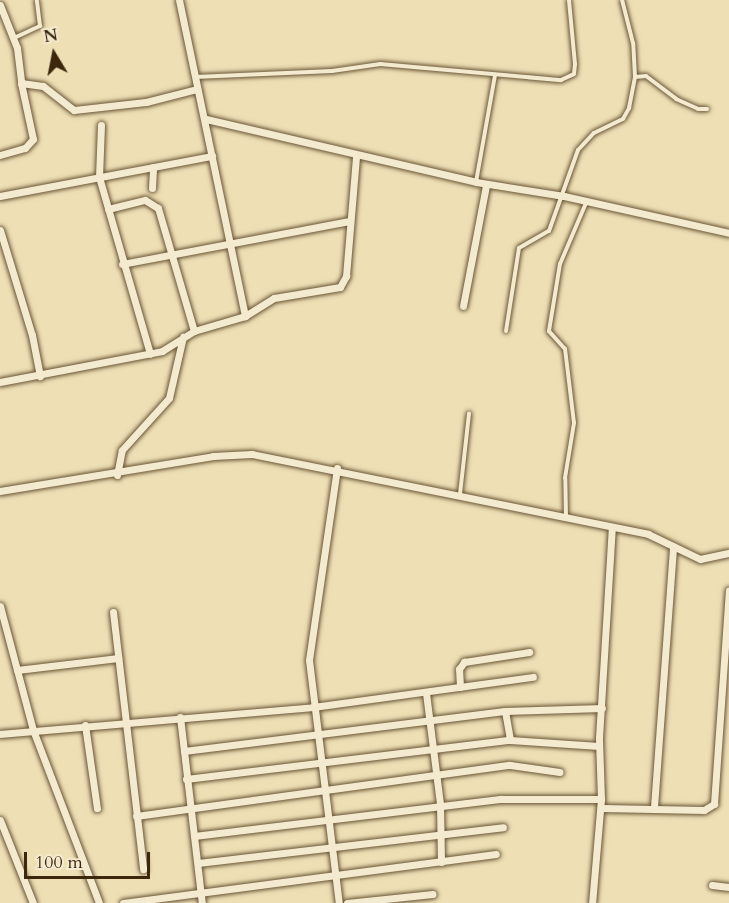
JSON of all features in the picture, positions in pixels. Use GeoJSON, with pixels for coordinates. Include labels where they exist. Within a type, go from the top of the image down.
{"type":"FeatureCollection","features":[{"type":"Feature","properties":{"kind":"street"},"geometry":{"type":"LineString","coordinates":[[179,0],[194,77],[206,119],[245,316]]}},
{"type":"Feature","properties":{"kind":"street"},"geometry":{"type":"LineString","coordinates":[[0,5],[14,38],[33,139],[25,148],[0,155]]}},
{"type":"Feature","properties":{"kind":"street"},"geometry":{"type":"LineString","coordinates":[[21,83],[43,86],[65,106],[80,110],[146,102],[197,89]]}},
{"type":"Feature","properties":{"kind":"street"},"geometry":{"type":"LineString","coordinates":[[206,119],[356,156],[486,184],[564,196],[586,203],[729,233]]}},
{"type":"Feature","properties":{"kind":"street"},"geometry":{"type":"LineString","coordinates":[[101,125],[99,177],[150,354]]}},
{"type":"Feature","properties":{"kind":"street"},"geometry":{"type":"LineString","coordinates":[[0,195],[212,156]]}},
{"type":"Feature","properties":{"kind":"street"},"geometry":{"type":"LineString","coordinates":[[0,382],[150,354],[194,331],[245,316],[258,305],[283,295],[340,287],[346,276],[356,156]]}},
{"type":"Feature","properties":{"kind":"street"},"geometry":{"type":"LineString","coordinates":[[152,188],[153,167]]}},
{"type":"Feature","properties":{"kind":"street"},"geometry":{"type":"LineString","coordinates":[[463,306],[486,184]]}},
{"type":"Feature","properties":{"kind":"street"},"geometry":{"type":"LineString","coordinates":[[108,209],[145,200],[154,203],[194,331]]}},
{"type":"Feature","properties":{"kind":"street"},"geometry":{"type":"LineString","coordinates":[[123,264],[230,241],[350,221]]}},
{"type":"Feature","properties":{"kind":"street"},"geometry":{"type":"LineString","coordinates":[[0,231],[32,335],[40,376]]}},
{"type":"Feature","properties":{"kind":"street"},"geometry":{"type":"LineString","coordinates":[[117,475],[122,450],[170,398],[183,337]]}},
{"type":"Feature","properties":{"kind":"street"},"geometry":{"type":"LineString","coordinates":[[0,491],[117,475],[213,456],[252,454],[337,468],[460,494],[566,520],[648,534],[700,559],[729,553]]}},
{"type":"Feature","properties":{"kind":"street"},"geometry":{"type":"LineString","coordinates":[[337,468],[309,649],[319,763],[325,792],[339,903]]}},
{"type":"Feature","properties":{"kind":"street"},"geometry":{"type":"LineString","coordinates":[[591,903],[602,807],[600,746],[612,528]]}},
{"type":"Feature","properties":{"kind":"street"},"geometry":{"type":"LineString","coordinates":[[654,807],[673,547]]}},
{"type":"Feature","properties":{"kind":"street"},"geometry":{"type":"LineString","coordinates":[[602,807],[704,810],[714,804],[729,591]]}},
{"type":"Feature","properties":{"kind":"street"},"geometry":{"type":"LineString","coordinates":[[0,606],[33,730],[99,903]]}},
{"type":"Feature","properties":{"kind":"street"},"geometry":{"type":"LineString","coordinates":[[112,612],[123,723],[143,869]]}},
{"type":"Feature","properties":{"kind":"street"},"geometry":{"type":"LineString","coordinates":[[460,687],[461,664],[529,652]]}},
{"type":"Feature","properties":{"kind":"street"},"geometry":{"type":"LineString","coordinates":[[17,670],[117,658]]}},
{"type":"Feature","properties":{"kind":"street"},"geometry":{"type":"LineString","coordinates":[[0,734],[313,707],[532,677]]}},
{"type":"Feature","properties":{"kind":"street"},"geometry":{"type":"LineString","coordinates":[[426,693],[440,804],[441,862]]}},
{"type":"Feature","properties":{"kind":"street"},"geometry":{"type":"LineString","coordinates":[[184,751],[505,711],[602,708]]}},
{"type":"Feature","properties":{"kind":"street"},"geometry":{"type":"LineString","coordinates":[[505,711],[510,740]]}},
{"type":"Feature","properties":{"kind":"street"},"geometry":{"type":"LineString","coordinates":[[180,717],[202,903]]}},
{"type":"Feature","properties":{"kind":"street"},"geometry":{"type":"LineString","coordinates":[[85,725],[97,808]]}},
{"type":"Feature","properties":{"kind":"street"},"geometry":{"type":"LineString","coordinates":[[186,779],[510,740],[600,746]]}},
{"type":"Feature","properties":{"kind":"street"},"geometry":{"type":"LineString","coordinates":[[136,816],[190,807],[436,777],[510,765],[560,772]]}},
{"type":"Feature","properties":{"kind":"street"},"geometry":{"type":"LineString","coordinates":[[194,836],[502,798],[601,799]]}},
{"type":"Feature","properties":{"kind":"street"},"geometry":{"type":"LineString","coordinates":[[0,820],[33,903]]}},
{"type":"Feature","properties":{"kind":"street"},"geometry":{"type":"LineString","coordinates":[[198,863],[503,827]]}},
{"type":"Feature","properties":{"kind":"street"},"geometry":{"type":"LineString","coordinates":[[123,903],[335,877],[496,854]]}},
{"type":"Feature","properties":{"kind":"street"},"geometry":{"type":"LineString","coordinates":[[712,885],[729,887]]}},
{"type":"Feature","properties":{"kind":"street"},"geometry":{"type":"LineString","coordinates":[[347,903],[433,894]]}},
{"type":"Feature","properties":{"kind":"lane"},"geometry":{"type":"LineString","coordinates":[[14,38],[40,26],[37,0]]}},
{"type":"Feature","properties":{"kind":"lane"},"geometry":{"type":"LineString","coordinates":[[194,77],[332,71],[380,64],[561,80],[574,74],[569,0]]}},
{"type":"Feature","properties":{"kind":"lane"},"geometry":{"type":"LineString","coordinates":[[506,331],[516,253],[522,244],[549,231],[564,196],[578,150],[594,133],[625,117],[635,77],[633,42],[622,0]]}},
{"type":"Feature","properties":{"kind":"lane"},"geometry":{"type":"LineString","coordinates":[[476,182],[495,75]]}},
{"type":"Feature","properties":{"kind":"lane"},"geometry":{"type":"LineString","coordinates":[[635,77],[646,76],[676,99],[698,110],[707,109]]}},
{"type":"Feature","properties":{"kind":"lane"},"geometry":{"type":"LineString","coordinates":[[566,520],[565,478],[574,423],[565,349],[549,331],[562,256],[586,203]]}},
{"type":"Feature","properties":{"kind":"lane"},"geometry":{"type":"LineString","coordinates":[[460,494],[469,414]]}}]}
